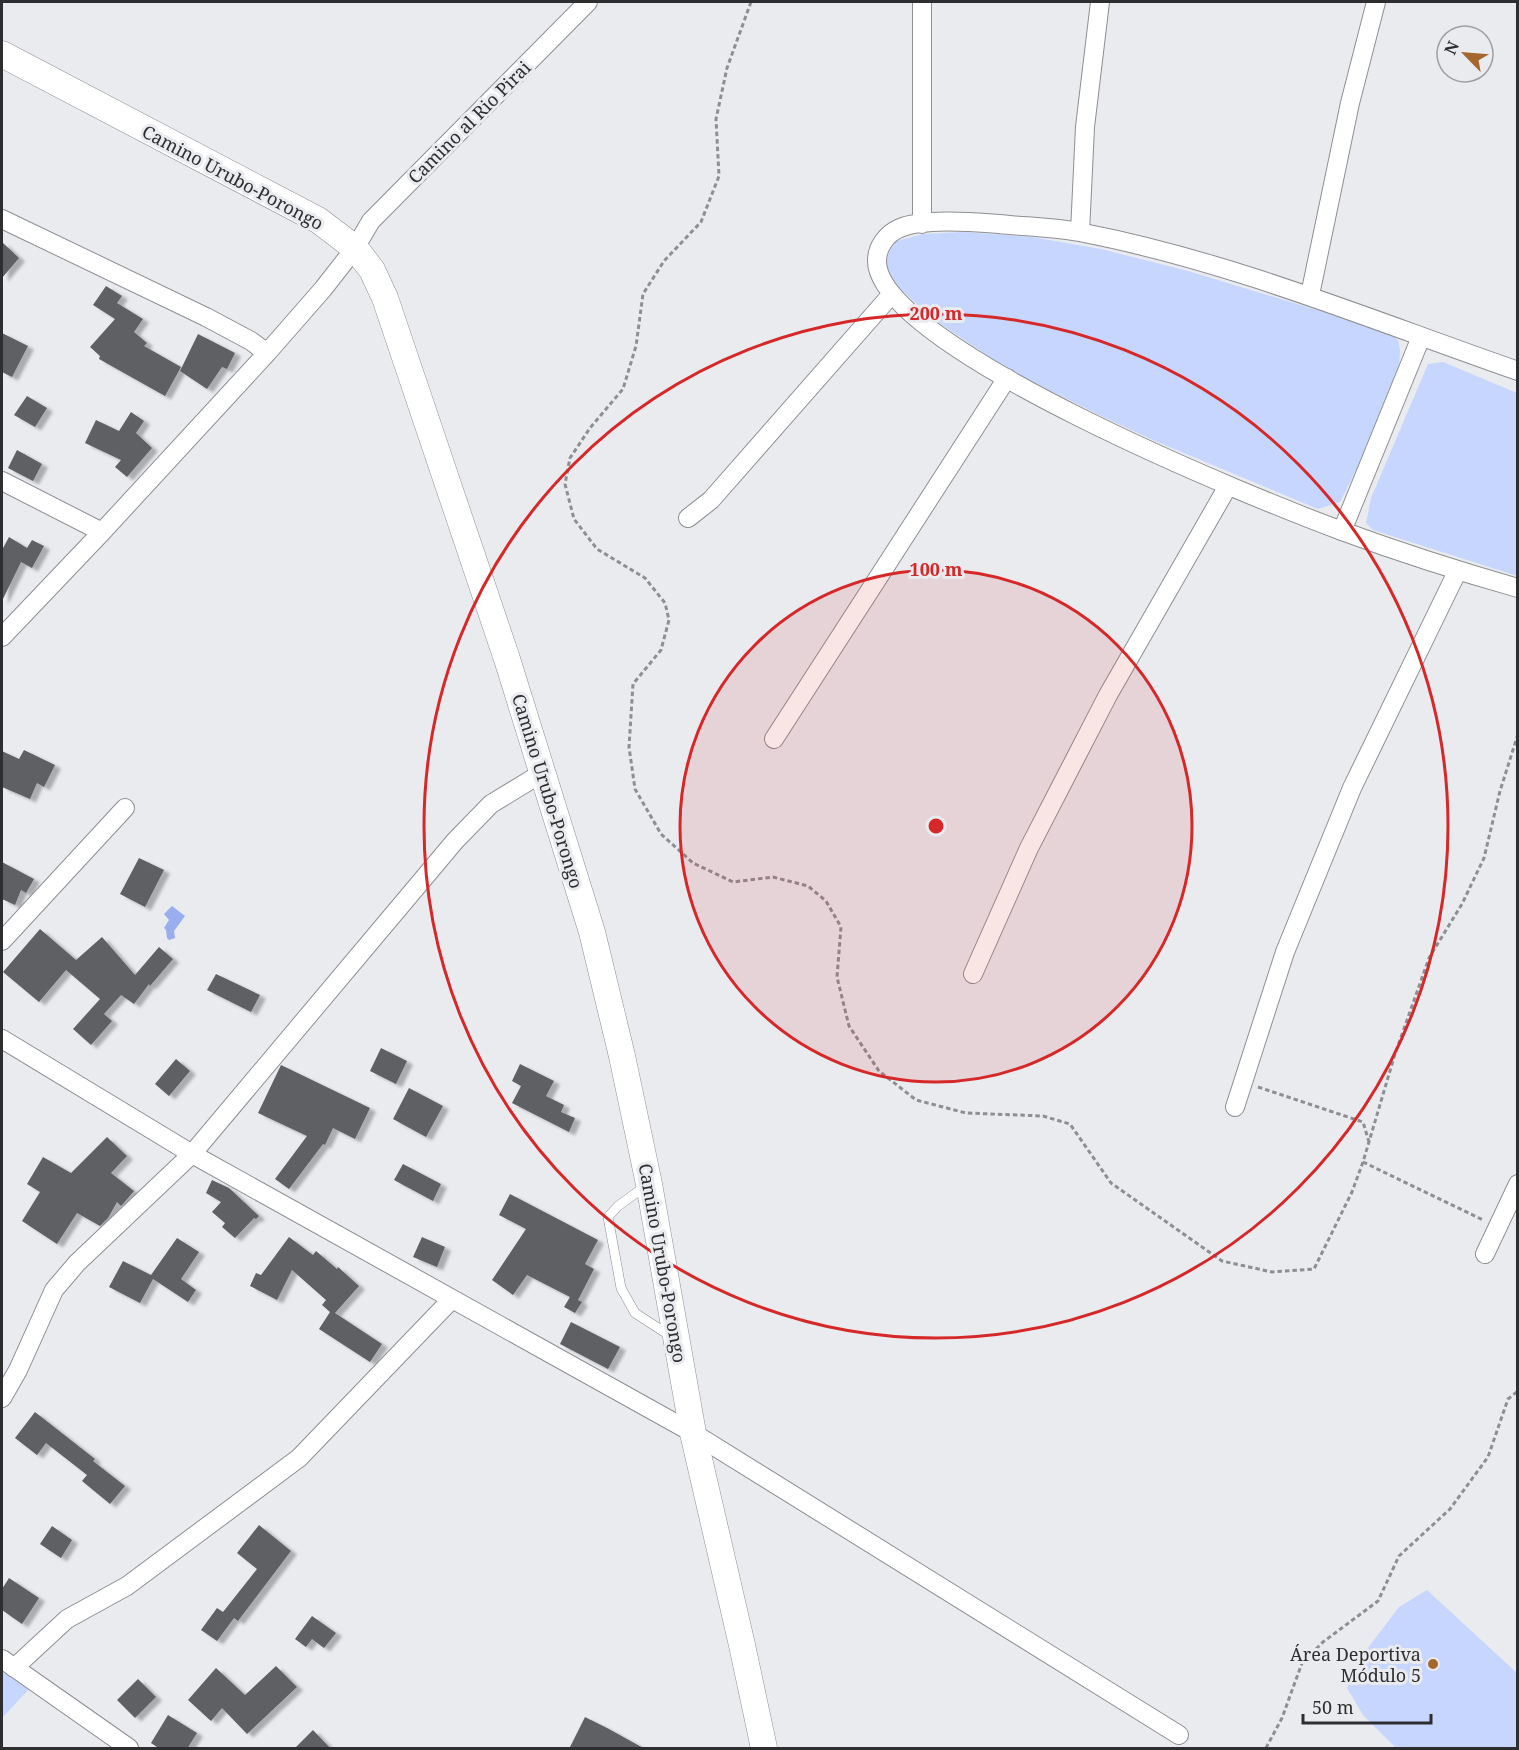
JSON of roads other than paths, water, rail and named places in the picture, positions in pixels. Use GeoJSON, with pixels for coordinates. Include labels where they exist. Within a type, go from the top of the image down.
{"type":"FeatureCollection","features":[{"type":"Feature","properties":{"kind":"main road","name":"Camino Urubo-Porongo"},"geometry":{"type":"LineString","coordinates":[[2,54],[318,220],[355,248],[372,270],[385,298],[507,659],[592,933],[622,1056],[649,1184],[693,1433],[764,1749]]}},
{"type":"Feature","properties":{"kind":"street","name":"Camino al Rio Pirai"},"geometry":{"type":"LineString","coordinates":[[2,638],[102,532],[323,289],[355,248],[371,221],[588,2]]}},
{"type":"Feature","properties":{"kind":"street"},"geometry":{"type":"LineString","coordinates":[[922,2],[922,224]]}},
{"type":"Feature","properties":{"kind":"street"},"geometry":{"type":"LineString","coordinates":[[1080,232],[1085,127],[1100,2]]}},
{"type":"Feature","properties":{"kind":"street"},"geometry":{"type":"LineString","coordinates":[[1310,295],[1350,103],[1377,2]]}},
{"type":"Feature","properties":{"kind":"street"},"geometry":{"type":"LineString","coordinates":[[2,220],[206,317],[267,352]]}},
{"type":"Feature","properties":{"kind":"street"},"geometry":{"type":"LineString","coordinates":[[1518,371],[1310,295],[1150,247],[1080,232],[964,221],[922,224],[899,228],[882,242],[877,259],[879,274],[891,295],[949,342],[1006,378],[1115,435],[1228,486],[1342,531],[1518,588]]}},
{"type":"Feature","properties":{"kind":"street"},"geometry":{"type":"LineString","coordinates":[[688,518],[711,500],[891,295]]}},
{"type":"Feature","properties":{"kind":"street"},"geometry":{"type":"LineString","coordinates":[[1342,531],[1421,337]]}},
{"type":"Feature","properties":{"kind":"street"},"geometry":{"type":"LineString","coordinates":[[774,739],[1006,378]]}},
{"type":"Feature","properties":{"kind":"street"},"geometry":{"type":"LineString","coordinates":[[2,481],[102,532]]}},
{"type":"Feature","properties":{"kind":"street"},"geometry":{"type":"LineString","coordinates":[[973,974],[1029,848],[1097,715],[1228,486]]}},
{"type":"Feature","properties":{"kind":"street"},"geometry":{"type":"LineString","coordinates":[[1235,1107],[1286,952],[1352,788],[1458,570]]}},
{"type":"Feature","properties":{"kind":"street"},"geometry":{"type":"LineString","coordinates":[[2,1398],[18,1370],[54,1290],[77,1263],[192,1154],[455,841],[491,804],[542,773]]}},
{"type":"Feature","properties":{"kind":"street"},"geometry":{"type":"LineString","coordinates":[[2,941],[125,808]]}},
{"type":"Feature","properties":{"kind":"street"},"geometry":{"type":"LineString","coordinates":[[2,1040],[192,1154],[693,1433],[1179,1735]]}},
{"type":"Feature","properties":{"kind":"street"},"geometry":{"type":"LineString","coordinates":[[1485,1254],[1518,1184]]}},
{"type":"Feature","properties":{"kind":"street"},"geometry":{"type":"LineString","coordinates":[[129,1749],[8,1664],[67,1620],[127,1586],[298,1458],[452,1299]]}},
{"type":"Feature","properties":{"kind":"lane"},"geometry":{"type":"LineString","coordinates":[[649,1184],[618,1206],[608,1217],[621,1288],[635,1313],[677,1340]]}},
{"type":"Feature","properties":{"kind":"place","name":"Área Deportiva Módulo 5"},"geometry":{"type":"Point","coordinates":[1433,1664]}}]}
